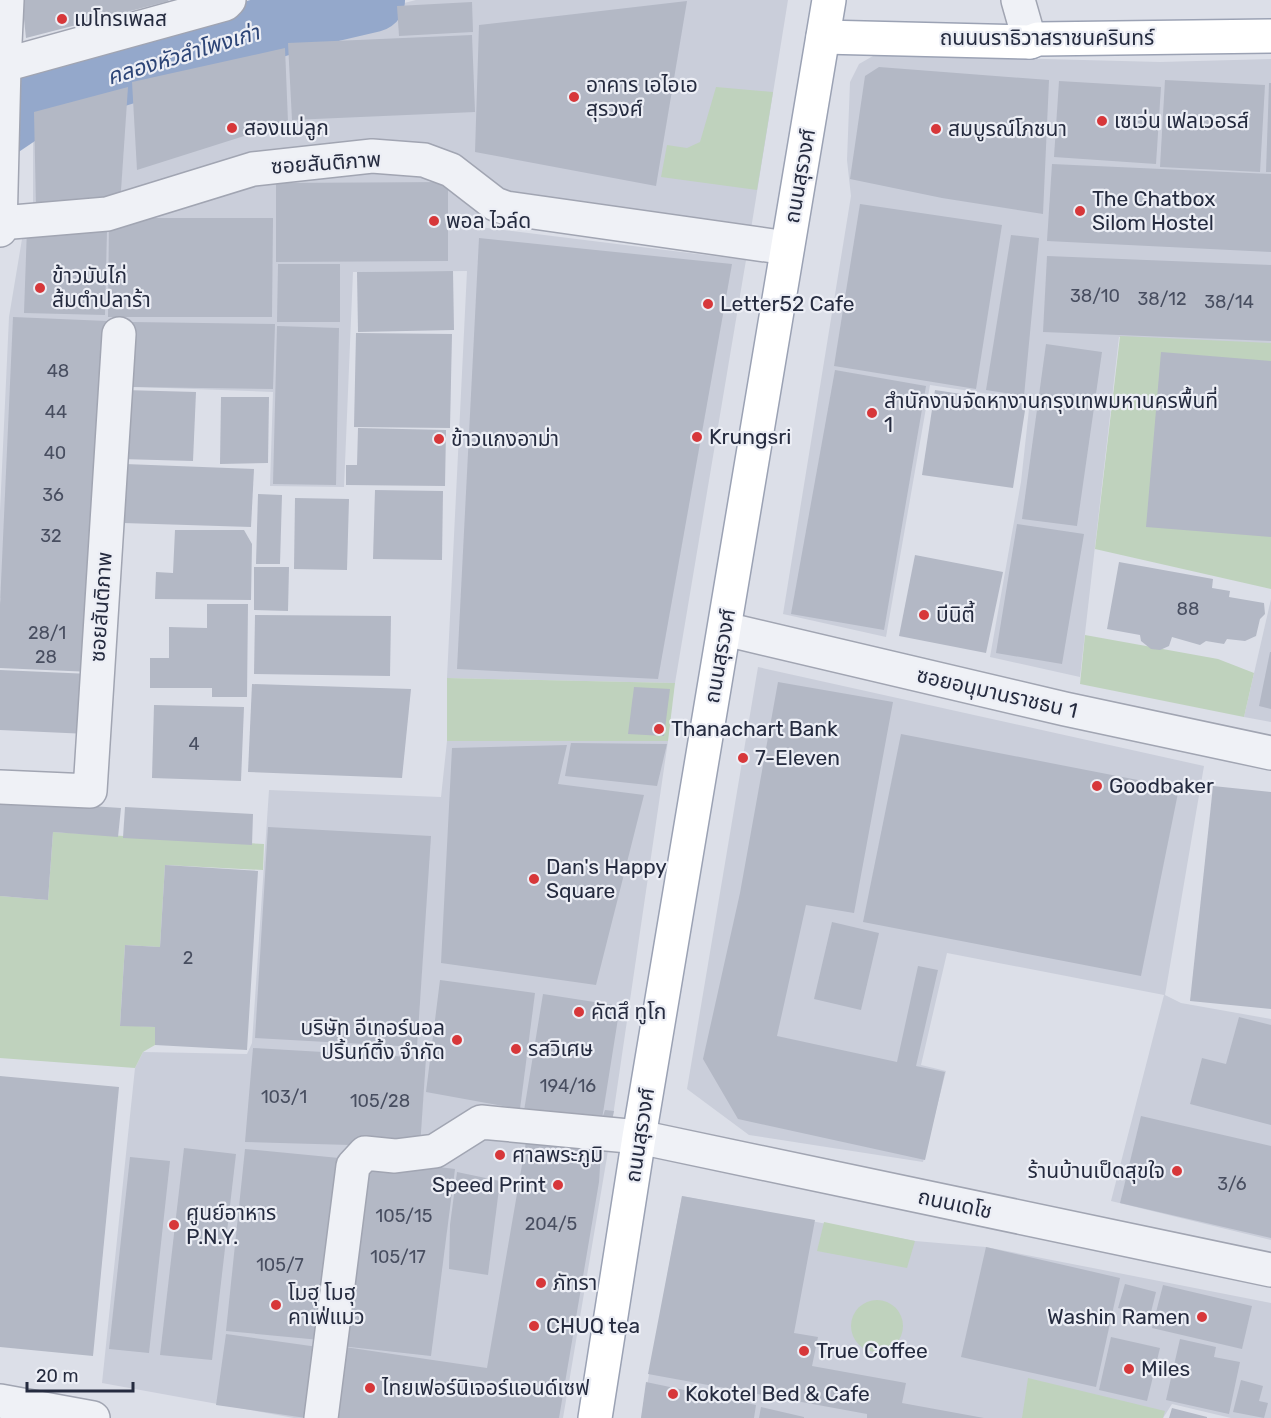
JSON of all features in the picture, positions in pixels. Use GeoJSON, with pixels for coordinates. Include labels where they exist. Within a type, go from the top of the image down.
{"type":"FeatureCollection","features":[{"type":"Feature","properties":{"kind":"main road","name":"ถนนสุรวงศ์"},"geometry":{"type":"LineString","coordinates":[[595,1418],[639,1137],[829,0]]}},
{"type":"Feature","properties":{"kind":"main road","name":"ถนนนราธิวาสราชนครินทร์"},"geometry":{"type":"LineString","coordinates":[[823,37],[1030,42],[1038,39],[1271,36]]}},
{"type":"Feature","properties":{"kind":"street"},"geometry":{"type":"LineString","coordinates":[[0,231],[7,0]]}},
{"type":"Feature","properties":{"kind":"street"},"geometry":{"type":"LineString","coordinates":[[3,77],[225,4],[229,0]]}},
{"type":"Feature","properties":{"kind":"street"},"geometry":{"type":"LineString","coordinates":[[1018,0],[1030,42]]}},
{"type":"Feature","properties":{"kind":"street","name":"ซอยสันติภาพ"},"geometry":{"type":"LineString","coordinates":[[0,224],[107,214],[253,169],[372,156],[424,160],[433,163],[450,170],[495,204],[506,208],[787,248]]}},
{"type":"Feature","properties":{"kind":"street","name":"ซอยสันติภาพ"},"geometry":{"type":"LineString","coordinates":[[0,787],[90,791],[119,334]]}},
{"type":"Feature","properties":{"kind":"street","name":"ซอยอนุมานราชธน 1"},"geometry":{"type":"LineString","coordinates":[[725,629],[1065,709],[1271,753]]}},
{"type":"Feature","properties":{"kind":"street","name":"ถนนเดโช"},"geometry":{"type":"LineString","coordinates":[[321,1418],[353,1166],[364,1154],[395,1156],[435,1151],[481,1122],[639,1137],[1271,1270]]}},
{"type":"Feature","properties":{"kind":"street"},"geometry":{"type":"LineString","coordinates":[[0,1401],[93,1418]]}},
{"type":"Feature","properties":{"kind":"shaded area"},"geometry":{"type":"Polygon","coordinates":[[[416,0],[788,0],[751,229],[493,192],[479,227],[746,260],[675,683],[447,678],[467,271],[353,272],[344,487],[270,486],[273,392],[111,386],[99,600],[0,598],[0,511],[9,317],[22,239],[33,210],[33,108],[127,78],[288,43],[337,20],[416,0]]]}},
{"type":"Feature","properties":{"kind":"shaded area"},"geometry":{"type":"Polygon","coordinates":[[[873,56],[1160,62],[1271,59],[1271,345],[1119,337],[1080,677],[990,657],[1021,482],[1030,400],[930,385],[886,637],[783,614],[851,196],[847,160],[850,82],[859,64],[873,56]]]}},
{"type":"Feature","properties":{"kind":"shaded area"},"geometry":{"type":"Polygon","coordinates":[[[1271,599],[1271,722],[1244,717],[1271,599]]]}},
{"type":"Feature","properties":{"kind":"shaded area"},"geometry":{"type":"Polygon","coordinates":[[[758,667],[1204,766],[1165,995],[1181,1003],[1271,1019],[1271,1240],[1111,1201],[1164,995],[947,953],[921,1065],[946,1071],[923,1162],[749,1135],[687,1089],[758,667]]]}},
{"type":"Feature","properties":{"kind":"shaded area"},"geometry":{"type":"Polygon","coordinates":[[[447,741],[668,741],[607,1157],[563,1418],[294,1418],[102,1383],[135,1068],[143,1052],[247,1054],[252,1043],[269,790],[441,797],[447,741]]]}},
{"type":"Feature","properties":{"kind":"shaded area"},"geometry":{"type":"Polygon","coordinates":[[[682,1196],[915,1241],[986,1247],[1271,1303],[1271,1418],[1231,1418],[1172,1404],[1163,1418],[641,1418],[682,1196]]]}},
{"type":"Feature","properties":{"kind":"green space"},"geometry":{"type":"Polygon","coordinates":[[[716,87],[773,92],[757,190],[661,177],[667,145],[687,148],[700,142],[716,87]]]}},
{"type":"Feature","properties":{"kind":"green space"},"geometry":{"type":"Polygon","coordinates":[[[1120,336],[1271,343],[1271,589],[1095,549],[1120,336]]]}},
{"type":"Feature","properties":{"kind":"green space"},"geometry":{"type":"Polygon","coordinates":[[[1085,635],[1218,659],[1254,673],[1244,717],[1080,684],[1085,635]]]}},
{"type":"Feature","properties":{"kind":"green space"},"geometry":{"type":"Polygon","coordinates":[[[447,678],[675,683],[668,741],[447,741],[447,678]]]}},
{"type":"Feature","properties":{"kind":"green space"},"geometry":{"type":"Polygon","coordinates":[[[53,832],[264,844],[263,870],[165,865],[160,947],[125,945],[120,1025],[155,1027],[155,1045],[143,1052],[135,1068],[0,1058],[0,896],[48,900],[53,832]]]}},
{"type":"Feature","properties":{"kind":"green space"},"geometry":{"type":"Polygon","coordinates":[[[824,1222],[915,1241],[907,1268],[817,1251],[824,1222]]]}},
{"type":"Feature","properties":{"kind":"green space"},"geometry":{"type":"Polygon","coordinates":[[[872,1300],[882,1300],[891,1304],[899,1312],[903,1326],[899,1340],[891,1348],[882,1352],[872,1352],[863,1348],[855,1340],[851,1331],[851,1321],[855,1312],[863,1304],[872,1300]]]}},
{"type":"Feature","properties":{"kind":"green space"},"geometry":{"type":"Polygon","coordinates":[[[1028,1378],[1165,1411],[1163,1418],[1022,1418],[1028,1378]]]}},
{"type":"Feature","properties":{"kind":"building","name":"เมโทรเพลส"},"geometry":{"type":"Polygon","coordinates":[[[22,0],[168,0],[169,1],[26,38],[22,0]]]}},
{"type":"Feature","properties":{"kind":"building","name":"อาคาร เอไอเอ สุรวงศ์"},"geometry":{"type":"Polygon","coordinates":[[[687,1],[656,186],[475,152],[479,25],[687,1]]]}},
{"type":"Feature","properties":{"kind":"building"},"geometry":{"type":"Polygon","coordinates":[[[472,2],[473,32],[399,36],[397,6],[472,2]]]}},
{"type":"Feature","properties":{"kind":"building"},"geometry":{"type":"Polygon","coordinates":[[[472,35],[475,112],[292,120],[288,43],[472,35]]]}},
{"type":"Feature","properties":{"kind":"building"},"geometry":{"type":"Polygon","coordinates":[[[285,48],[288,122],[137,170],[132,82],[285,48]]]}},
{"type":"Feature","properties":{"kind":"building"},"geometry":{"type":"Polygon","coordinates":[[[879,67],[1049,80],[1043,214],[942,198],[850,179],[865,76],[879,67]]]}},
{"type":"Feature","properties":{"kind":"building"},"geometry":{"type":"Polygon","coordinates":[[[1165,80],[1265,85],[1260,172],[1160,167],[1165,80]]]}},
{"type":"Feature","properties":{"kind":"building"},"geometry":{"type":"Polygon","coordinates":[[[1059,81],[1161,87],[1156,164],[1054,157],[1059,81]]]}},
{"type":"Feature","properties":{"kind":"building"},"geometry":{"type":"Polygon","coordinates":[[[1269,83],[1271,83],[1271,172],[1266,172],[1269,83]]]}},
{"type":"Feature","properties":{"kind":"building"},"geometry":{"type":"Polygon","coordinates":[[[128,87],[120,205],[36,207],[34,112],[128,87]]]}},
{"type":"Feature","properties":{"kind":"building"},"geometry":{"type":"Polygon","coordinates":[[[1052,164],[1271,174],[1271,252],[1047,241],[1052,164]]]}},
{"type":"Feature","properties":{"kind":"building"},"geometry":{"type":"Polygon","coordinates":[[[448,182],[448,261],[276,262],[276,183],[448,182]]]}},
{"type":"Feature","properties":{"kind":"building"},"geometry":{"type":"Polygon","coordinates":[[[860,204],[1002,225],[976,389],[834,366],[860,204]]]}},
{"type":"Feature","properties":{"kind":"building"},"geometry":{"type":"Polygon","coordinates":[[[109,218],[273,218],[272,317],[108,317],[109,218]]]}},
{"type":"Feature","properties":{"kind":"building"},"geometry":{"type":"Polygon","coordinates":[[[27,228],[107,230],[105,315],[24,313],[27,228]]]}},
{"type":"Feature","properties":{"kind":"building"},"geometry":{"type":"Polygon","coordinates":[[[1011,235],[1039,238],[1024,396],[986,390],[1011,235]]]}},
{"type":"Feature","properties":{"kind":"building"},"geometry":{"type":"Polygon","coordinates":[[[479,238],[732,264],[658,679],[457,669],[479,238]]]}},
{"type":"Feature","properties":{"kind":"building"},"geometry":{"type":"Polygon","coordinates":[[[1047,256],[1271,265],[1271,341],[1043,332],[1047,256]]]}},
{"type":"Feature","properties":{"kind":"building"},"geometry":{"type":"Polygon","coordinates":[[[278,264],[340,264],[340,322],[277,322],[278,264]]]}},
{"type":"Feature","properties":{"kind":"building"},"geometry":{"type":"Polygon","coordinates":[[[453,271],[454,330],[358,332],[357,272],[453,271]]]}},
{"type":"Feature","properties":{"kind":"building"},"geometry":{"type":"Polygon","coordinates":[[[13,317],[107,321],[92,672],[0,668],[0,605],[13,317]]]}},
{"type":"Feature","properties":{"kind":"building"},"geometry":{"type":"Polygon","coordinates":[[[132,322],[275,324],[273,389],[130,387],[132,322]]]}},
{"type":"Feature","properties":{"kind":"building"},"geometry":{"type":"Polygon","coordinates":[[[277,326],[339,328],[336,485],[273,484],[277,326]]]}},
{"type":"Feature","properties":{"kind":"building"},"geometry":{"type":"Polygon","coordinates":[[[356,333],[452,334],[450,428],[354,427],[356,333]]]}},
{"type":"Feature","properties":{"kind":"building"},"geometry":{"type":"Polygon","coordinates":[[[1046,344],[1102,352],[1077,526],[1022,519],[1046,344]]]}},
{"type":"Feature","properties":{"kind":"building"},"geometry":{"type":"Polygon","coordinates":[[[1161,352],[1271,361],[1271,537],[1146,527],[1161,352]]]}},
{"type":"Feature","properties":{"kind":"building"},"geometry":{"type":"Polygon","coordinates":[[[835,370],[926,386],[884,630],[791,614],[835,370]]]}},
{"type":"Feature","properties":{"kind":"building"},"geometry":{"type":"Polygon","coordinates":[[[124,390],[196,392],[193,461],[121,459],[124,390]]]}},
{"type":"Feature","properties":{"kind":"building"},"geometry":{"type":"Polygon","coordinates":[[[935,390],[1026,404],[1013,488],[922,475],[935,390]]]}},
{"type":"Feature","properties":{"kind":"building"},"geometry":{"type":"Polygon","coordinates":[[[221,397],[269,397],[268,463],[220,464],[221,397]]]}},
{"type":"Feature","properties":{"kind":"building"},"geometry":{"type":"Polygon","coordinates":[[[358,428],[446,430],[445,486],[346,485],[346,465],[357,465],[358,428]]]}},
{"type":"Feature","properties":{"kind":"building"},"geometry":{"type":"Polygon","coordinates":[[[125,464],[254,469],[251,527],[123,523],[125,464]]]}},
{"type":"Feature","properties":{"kind":"building"},"geometry":{"type":"Polygon","coordinates":[[[375,490],[443,491],[442,560],[373,559],[375,490]]]}},
{"type":"Feature","properties":{"kind":"building"},"geometry":{"type":"Polygon","coordinates":[[[258,494],[282,495],[280,564],[256,564],[258,494]]]}},
{"type":"Feature","properties":{"kind":"building"},"geometry":{"type":"Polygon","coordinates":[[[295,498],[349,499],[347,570],[294,569],[295,498]]]}},
{"type":"Feature","properties":{"kind":"building"},"geometry":{"type":"Polygon","coordinates":[[[1017,524],[1084,534],[1062,664],[996,653],[1017,524]]]}},
{"type":"Feature","properties":{"kind":"building"},"geometry":{"type":"Polygon","coordinates":[[[175,530],[244,530],[252,544],[251,600],[155,599],[156,572],[173,573],[175,530]]]}},
{"type":"Feature","properties":{"kind":"building"},"geometry":{"type":"Polygon","coordinates":[[[915,555],[1003,572],[986,653],[899,636],[915,555]]]}},
{"type":"Feature","properties":{"kind":"building"},"geometry":{"type":"Polygon","coordinates":[[[1119,562],[1213,579],[1212,588],[1230,591],[1229,597],[1264,603],[1265,614],[1260,619],[1256,636],[1245,641],[1227,639],[1224,644],[1206,641],[1200,645],[1172,637],[1169,646],[1160,650],[1151,649],[1141,641],[1140,635],[1107,629],[1119,562]]]}},
{"type":"Feature","properties":{"kind":"building"},"geometry":{"type":"Polygon","coordinates":[[[254,567],[289,567],[288,611],[254,610],[254,567]]]}},
{"type":"Feature","properties":{"kind":"building"},"geometry":{"type":"Polygon","coordinates":[[[207,604],[248,604],[247,697],[212,697],[212,688],[150,688],[150,658],[169,658],[169,627],[207,628],[207,604]]]}},
{"type":"Feature","properties":{"kind":"building"},"geometry":{"type":"Polygon","coordinates":[[[255,615],[391,616],[390,676],[254,674],[255,615]]]}},
{"type":"Feature","properties":{"kind":"building"},"geometry":{"type":"Polygon","coordinates":[[[1271,652],[1271,709],[1259,706],[1271,652]]]}},
{"type":"Feature","properties":{"kind":"building"},"geometry":{"type":"Polygon","coordinates":[[[0,670],[91,674],[88,734],[0,730],[0,670]]]}},
{"type":"Feature","properties":{"kind":"building"},"geometry":{"type":"Polygon","coordinates":[[[778,682],[893,702],[854,913],[806,905],[777,1036],[897,1062],[918,966],[938,970],[916,1066],[945,1072],[925,1160],[738,1119],[703,1059],[740,893],[778,682]]]}},
{"type":"Feature","properties":{"kind":"building"},"geometry":{"type":"Polygon","coordinates":[[[252,684],[411,689],[402,778],[248,772],[252,684]]]}},
{"type":"Feature","properties":{"kind":"building"},"geometry":{"type":"Polygon","coordinates":[[[634,687],[670,689],[664,736],[628,734],[634,687]]]}},
{"type":"Feature","properties":{"kind":"building"},"geometry":{"type":"Polygon","coordinates":[[[154,705],[244,707],[241,781],[152,778],[154,705]]]}},
{"type":"Feature","properties":{"kind":"building"},"geometry":{"type":"Polygon","coordinates":[[[901,734],[1179,788],[1141,976],[863,922],[901,734]]]}},
{"type":"Feature","properties":{"kind":"building"},"geometry":{"type":"Polygon","coordinates":[[[571,743],[667,744],[657,786],[565,776],[571,743]]]}},
{"type":"Feature","properties":{"kind":"building","name":"Dan's Happy Square"},"geometry":{"type":"Polygon","coordinates":[[[567,745],[558,784],[644,795],[596,985],[441,963],[452,748],[567,745]]]}},
{"type":"Feature","properties":{"kind":"building"},"geometry":{"type":"Polygon","coordinates":[[[1213,786],[1271,792],[1271,1009],[1190,1001],[1213,786]]]}},
{"type":"Feature","properties":{"kind":"building"},"geometry":{"type":"Polygon","coordinates":[[[0,800],[121,808],[118,837],[53,832],[48,900],[0,896],[0,800]]]}},
{"type":"Feature","properties":{"kind":"building"},"geometry":{"type":"Polygon","coordinates":[[[125,807],[253,814],[252,845],[123,838],[125,807]]]}},
{"type":"Feature","properties":{"kind":"building"},"geometry":{"type":"Polygon","coordinates":[[[268,827],[431,836],[417,1047],[255,1038],[268,827]]]}},
{"type":"Feature","properties":{"kind":"building"},"geometry":{"type":"Polygon","coordinates":[[[165,865],[258,871],[247,1050],[155,1045],[155,1027],[120,1026],[125,945],[160,947],[165,865]]]}},
{"type":"Feature","properties":{"kind":"building"},"geometry":{"type":"Polygon","coordinates":[[[832,922],[879,933],[861,1010],[814,999],[832,922]]]}},
{"type":"Feature","properties":{"kind":"building"},"geometry":{"type":"Polygon","coordinates":[[[440,980],[535,993],[520,1109],[426,1092],[440,980]]]}},
{"type":"Feature","properties":{"kind":"building"},"geometry":{"type":"Polygon","coordinates":[[[543,994],[620,1006],[602,1119],[605,1110],[614,1111],[611,1125],[523,1117],[543,994]]]}},
{"type":"Feature","properties":{"kind":"building"},"geometry":{"type":"Polygon","coordinates":[[[1239,1017],[1271,1025],[1271,1125],[1190,1104],[1202,1058],[1226,1064],[1239,1017]]]}},
{"type":"Feature","properties":{"kind":"building"},"geometry":{"type":"Polygon","coordinates":[[[253,1048],[426,1058],[420,1147],[245,1142],[253,1048]]]}},
{"type":"Feature","properties":{"kind":"building"},"geometry":{"type":"Polygon","coordinates":[[[0,1076],[119,1087],[93,1356],[0,1347],[0,1076]]]}},
{"type":"Feature","properties":{"kind":"building"},"geometry":{"type":"Polygon","coordinates":[[[1141,1116],[1271,1146],[1271,1238],[1120,1203],[1141,1116]]]}},
{"type":"Feature","properties":{"kind":"building"},"geometry":{"type":"Polygon","coordinates":[[[528,1130],[596,1143],[601,1151],[599,1182],[559,1418],[326,1418],[338,1346],[487,1368],[528,1130]]]}},
{"type":"Feature","properties":{"kind":"building"},"geometry":{"type":"Polygon","coordinates":[[[184,1148],[236,1154],[212,1360],[160,1355],[184,1148]]]}},
{"type":"Feature","properties":{"kind":"building"},"geometry":{"type":"Polygon","coordinates":[[[245,1149],[339,1158],[320,1340],[226,1331],[245,1149]]]}},
{"type":"Feature","properties":{"kind":"building"},"geometry":{"type":"Polygon","coordinates":[[[130,1157],[170,1161],[149,1353],[109,1349],[130,1157]]]}},
{"type":"Feature","properties":{"kind":"building"},"geometry":{"type":"Polygon","coordinates":[[[366,1158],[455,1169],[431,1356],[341,1346],[366,1158]]]}},
{"type":"Feature","properties":{"kind":"building"},"geometry":{"type":"Polygon","coordinates":[[[457,1172],[500,1181],[488,1275],[449,1269],[450,1225],[457,1172]]]}},
{"type":"Feature","properties":{"kind":"building"},"geometry":{"type":"Polygon","coordinates":[[[682,1196],[815,1220],[794,1333],[818,1337],[812,1366],[906,1383],[902,1403],[984,1418],[867,1418],[867,1414],[648,1374],[682,1196]]]}},
{"type":"Feature","properties":{"kind":"building"},"geometry":{"type":"Polygon","coordinates":[[[986,1247],[1120,1278],[1096,1387],[961,1357],[986,1247]]]}},
{"type":"Feature","properties":{"kind":"building"},"geometry":{"type":"Polygon","coordinates":[[[1125,1284],[1156,1292],[1150,1316],[1118,1308],[1125,1284]]]}},
{"type":"Feature","properties":{"kind":"building","name":"Washin Ramen"},"geometry":{"type":"Polygon","coordinates":[[[1163,1285],[1252,1306],[1242,1349],[1152,1328],[1163,1285]]]}},
{"type":"Feature","properties":{"kind":"building"},"geometry":{"type":"Polygon","coordinates":[[[226,1334],[325,1348],[306,1418],[216,1405],[226,1334]]]}},
{"type":"Feature","properties":{"kind":"building","name":"Miles"},"geometry":{"type":"Polygon","coordinates":[[[1111,1337],[1160,1348],[1147,1401],[1099,1390],[1111,1337]]]}},
{"type":"Feature","properties":{"kind":"building"},"geometry":{"type":"Polygon","coordinates":[[[1180,1339],[1216,1347],[1214,1357],[1240,1362],[1229,1414],[1166,1400],[1180,1339]]]}},
{"type":"Feature","properties":{"kind":"building"},"geometry":{"type":"Polygon","coordinates":[[[1241,1380],[1263,1386],[1259,1401],[1268,1403],[1264,1418],[1233,1412],[1241,1380]]]}},
{"type":"Feature","properties":{"kind":"building","name":"Kokotel Bed & Cafe"},"geometry":{"type":"Polygon","coordinates":[[[646,1382],[756,1405],[754,1418],[641,1418],[646,1382]]]}},
{"type":"Feature","properties":{"kind":"building"},"geometry":{"type":"Polygon","coordinates":[[[761,1407],[804,1417],[804,1418],[759,1418],[761,1407]]]}},
{"type":"Feature","properties":{"kind":"building"},"geometry":{"type":"Polygon","coordinates":[[[1172,1408],[1207,1417],[1207,1418],[1169,1418],[1172,1408]]]}},
{"type":"Feature","properties":{"kind":"waterway","name":"คลองหัวลำโพงเก่า"},"geometry":{"type":"LineString","coordinates":[[0,126],[40,99],[313,14],[373,0]]}},
{"type":"Feature","properties":{"kind":"place","name":"เมโทรเพลส"},"geometry":{"type":"Point","coordinates":[62,19]}},
{"type":"Feature","properties":{"kind":"place","name":"อาคาร เอไอเอ สุรวงศ์"},"geometry":{"type":"Point","coordinates":[574,97]}},
{"type":"Feature","properties":{"kind":"place","name":"เซเว่น เฟลเวอรส์"},"geometry":{"type":"Point","coordinates":[1102,121]}},
{"type":"Feature","properties":{"kind":"place","name":"สองแม่ลูก"},"geometry":{"type":"Point","coordinates":[232,128]}},
{"type":"Feature","properties":{"kind":"place","name":"สมบูรณ์โภชนา"},"geometry":{"type":"Point","coordinates":[936,129]}},
{"type":"Feature","properties":{"kind":"place","name":"The Chatbox Silom Hostel"},"geometry":{"type":"Point","coordinates":[1080,211]}},
{"type":"Feature","properties":{"kind":"place","name":"พอล ไวล์ด"},"geometry":{"type":"Point","coordinates":[434,221]}},
{"type":"Feature","properties":{"kind":"place","name":"ข้าวมันไก่ ส้มตำปลาร้า"},"geometry":{"type":"Point","coordinates":[40,288]}},
{"type":"Feature","properties":{"kind":"place","name":"Letter52 Cafe"},"geometry":{"type":"Point","coordinates":[708,304]}},
{"type":"Feature","properties":{"kind":"place","name":"สำนักงานจัดหางานกรุงเทพมหานครพื้นที่ 1"},"geometry":{"type":"Point","coordinates":[872,413]}},
{"type":"Feature","properties":{"kind":"place","name":"Krungsri"},"geometry":{"type":"Point","coordinates":[697,437]}},
{"type":"Feature","properties":{"kind":"place","name":"ข้าวแกงอาม่า"},"geometry":{"type":"Point","coordinates":[439,439]}},
{"type":"Feature","properties":{"kind":"place","name":"บีนิตี้"},"geometry":{"type":"Point","coordinates":[924,615]}},
{"type":"Feature","properties":{"kind":"place","name":"Thanachart Bank"},"geometry":{"type":"Point","coordinates":[659,729]}},
{"type":"Feature","properties":{"kind":"place","name":"7-Eleven"},"geometry":{"type":"Point","coordinates":[743,758]}},
{"type":"Feature","properties":{"kind":"place","name":"Goodbaker"},"geometry":{"type":"Point","coordinates":[1097,786]}},
{"type":"Feature","properties":{"kind":"place","name":"Dan's Happy Square"},"geometry":{"type":"Point","coordinates":[534,879]}},
{"type":"Feature","properties":{"kind":"place","name":"คัตสึ ทูโก"},"geometry":{"type":"Point","coordinates":[579,1012]}},
{"type":"Feature","properties":{"kind":"place","name":"บริษัท อีเทอร์นอล ปริ้นท์ติ้ง จำกัด"},"geometry":{"type":"Point","coordinates":[457,1040]}},
{"type":"Feature","properties":{"kind":"place","name":"รสวิเศษ"},"geometry":{"type":"Point","coordinates":[516,1049]}},
{"type":"Feature","properties":{"kind":"place","name":"ศาลพระภูมิ"},"geometry":{"type":"Point","coordinates":[500,1155]}},
{"type":"Feature","properties":{"kind":"place","name":"ร้านบ้านเป็ดสุขใจ"},"geometry":{"type":"Point","coordinates":[1177,1171]}},
{"type":"Feature","properties":{"kind":"place","name":"Speed Print"},"geometry":{"type":"Point","coordinates":[558,1185]}},
{"type":"Feature","properties":{"kind":"place","name":"ศูนย์อาหาร P.N.Y."},"geometry":{"type":"Point","coordinates":[174,1225]}},
{"type":"Feature","properties":{"kind":"place","name":"ภัทรา"},"geometry":{"type":"Point","coordinates":[541,1283]}},
{"type":"Feature","properties":{"kind":"place","name":"โมฮุ โมฮุ คาเฟ่แมว"},"geometry":{"type":"Point","coordinates":[276,1305]}},
{"type":"Feature","properties":{"kind":"place","name":"Washin Ramen"},"geometry":{"type":"Point","coordinates":[1202,1317]}},
{"type":"Feature","properties":{"kind":"place","name":"CHUQ tea"},"geometry":{"type":"Point","coordinates":[534,1326]}},
{"type":"Feature","properties":{"kind":"place","name":"True Coffee"},"geometry":{"type":"Point","coordinates":[804,1351]}},
{"type":"Feature","properties":{"kind":"place","name":"Miles"},"geometry":{"type":"Point","coordinates":[1129,1369]}},
{"type":"Feature","properties":{"kind":"place","name":"ไทยเฟอร์นิเจอร์แอนด์เซฟ"},"geometry":{"type":"Point","coordinates":[370,1388]}},
{"type":"Feature","properties":{"kind":"place","name":"Kokotel Bed & Cafe"},"geometry":{"type":"Point","coordinates":[673,1394]}}]}
